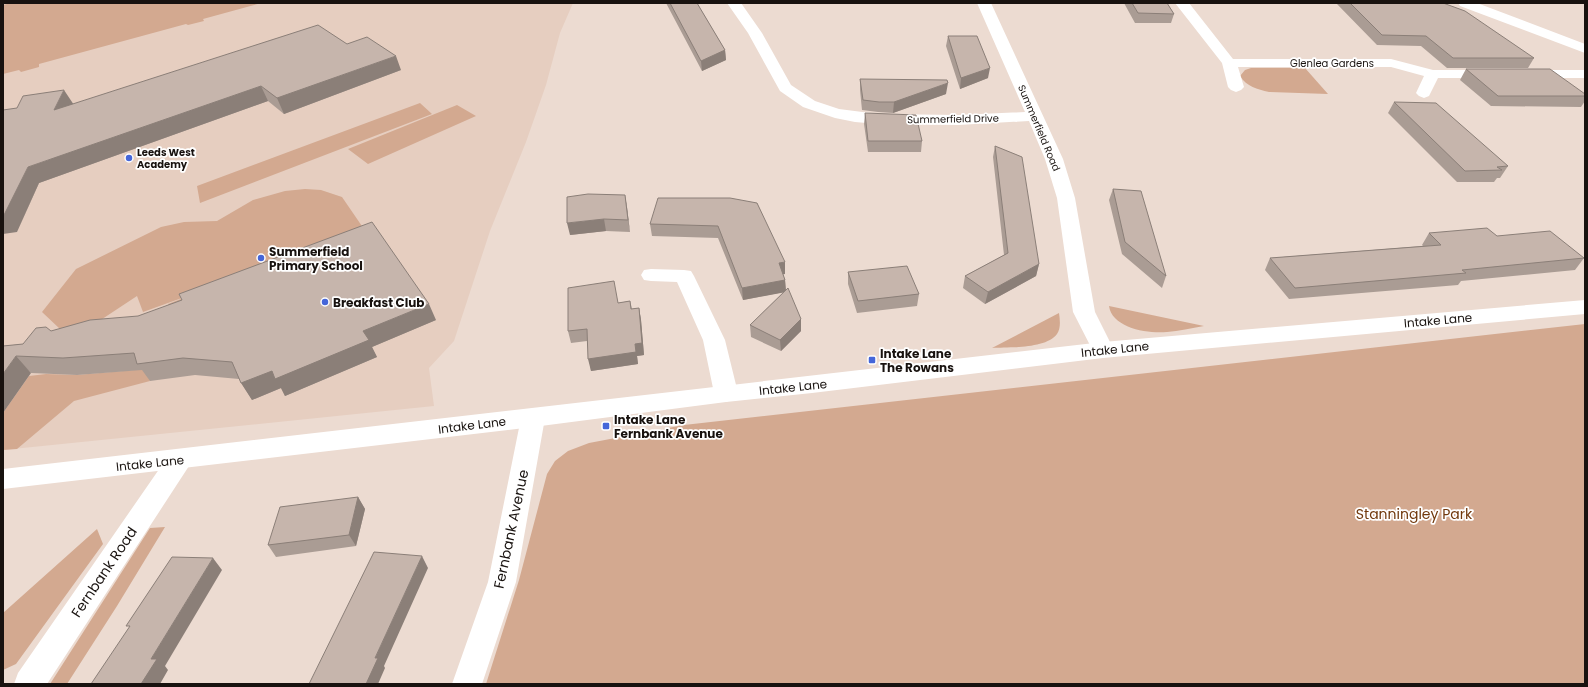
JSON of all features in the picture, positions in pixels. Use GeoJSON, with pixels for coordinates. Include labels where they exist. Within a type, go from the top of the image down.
{"type":"FeatureCollection","features":[{"type":"Feature","properties":{"kind":"street","name":"Summerfield Drive"},"geometry":{"type":"LineString","coordinates":[[734,3],[755,34],[785,88],[809,104],[835,114],[855,118],[958,120],[1036,116]]}},
{"type":"Feature","properties":{"kind":"street","name":"Summerfield Road"},"geometry":{"type":"LineString","coordinates":[[984,3],[1054,159],[1066,198],[1084,312],[1103,350]]}},
{"type":"Feature","properties":{"kind":"street"},"geometry":{"type":"LineString","coordinates":[[1182,3],[1229,63],[1236,87]]}},
{"type":"Feature","properties":{"kind":"street"},"geometry":{"type":"LineString","coordinates":[[1465,3],[1585,49]]}},
{"type":"Feature","properties":{"kind":"street","name":"Glenlea Gardens"},"geometry":{"type":"LineString","coordinates":[[1229,63],[1391,63],[1433,74],[1585,74]]}},
{"type":"Feature","properties":{"kind":"street"},"geometry":{"type":"LineString","coordinates":[[1424,93],[1433,74]]}},
{"type":"Feature","properties":{"kind":"street"},"geometry":{"type":"LineString","coordinates":[[651,275],[684,276],[714,340],[726,393]]}},
{"type":"Feature","properties":{"kind":"street","name":"Intake Lane"},"geometry":{"type":"LineString","coordinates":[[3,479],[180,460],[533,418],[726,393],[812,385],[1103,350],[1585,307]]}},
{"type":"Feature","properties":{"kind":"street","name":"Fernbank Avenue"},"geometry":{"type":"LineString","coordinates":[[467,684],[502,582],[533,418]]}},
{"type":"Feature","properties":{"kind":"street","name":"Fernbank Road"},"geometry":{"type":"LineString","coordinates":[[29,684],[180,460]]}},
{"type":"Feature","properties":{"kind":"shaded area"},"geometry":{"type":"Polygon","coordinates":[[[3,3],[573,3],[560,33],[546,85],[526,142],[490,231],[454,341],[429,368],[434,406],[3,450],[3,3]]]}},
{"type":"Feature","properties":{"kind":"green space"},"geometry":{"type":"Polygon","coordinates":[[[11,3],[261,3],[203,19],[204,21],[188,25],[186,24],[39,64],[39,67],[21,72],[19,70],[3,74],[3,5],[11,3]]]}},
{"type":"Feature","properties":{"kind":"green space"},"geometry":{"type":"Polygon","coordinates":[[[1251,68],[1305,68],[1328,94],[1269,92],[1256,89],[1246,83],[1240,76],[1245,70],[1251,68]]]}},
{"type":"Feature","properties":{"kind":"green space"},"geometry":{"type":"Polygon","coordinates":[[[420,103],[432,114],[200,203],[197,186],[420,103]]]}},
{"type":"Feature","properties":{"kind":"green space"},"geometry":{"type":"Polygon","coordinates":[[[457,105],[476,116],[368,164],[348,149],[457,105]]]}},
{"type":"Feature","properties":{"kind":"green space"},"geometry":{"type":"Polygon","coordinates":[[[305,189],[321,190],[342,197],[366,232],[171,314],[168,304],[204,290],[143,312],[137,296],[78,335],[60,329],[42,312],[76,269],[161,227],[184,222],[217,221],[253,200],[285,191],[305,189]]]}},
{"type":"Feature","properties":{"kind":"green space"},"geometry":{"type":"Polygon","coordinates":[[[1109,306],[1204,326],[1167,332],[1150,332],[1132,328],[1117,320],[1112,314],[1109,306]]]}},
{"type":"Feature","properties":{"kind":"green space"},"geometry":{"type":"Polygon","coordinates":[[[1059,313],[1059,329],[1057,334],[1052,339],[1036,345],[992,348],[1059,313]]]}},
{"type":"Feature","properties":{"kind":"green space","name":"Stanningley Park"},"geometry":{"type":"Polygon","coordinates":[[[1585,324],[1585,684],[486,684],[519,580],[547,474],[555,461],[568,451],[589,443],[684,425],[1585,324]]]}},
{"type":"Feature","properties":{"kind":"green space"},"geometry":{"type":"Polygon","coordinates":[[[146,369],[150,381],[74,401],[17,449],[3,450],[3,413],[29,376],[46,374],[77,375],[146,369]]]}},
{"type":"Feature","properties":{"kind":"green space"},"geometry":{"type":"Polygon","coordinates":[[[165,527],[67,684],[50,684],[150,528],[165,527]]]}},
{"type":"Feature","properties":{"kind":"green space"},"geometry":{"type":"Polygon","coordinates":[[[97,529],[103,544],[16,664],[3,670],[3,613],[97,529]]]}},
{"type":"Feature","properties":{"kind":"building"},"geometry":{"type":"Polygon","coordinates":[[[670,3],[697,3],[725,50],[701,61],[670,3]]]}},
{"type":"Feature","properties":{"kind":"building"},"geometry":{"type":"Polygon","coordinates":[[[1132,3],[1167,3],[1174,14],[1138,13],[1132,3]]]}},
{"type":"Feature","properties":{"kind":"building"},"geometry":{"type":"Polygon","coordinates":[[[1350,3],[1443,3],[1465,11],[1534,58],[1453,58],[1426,36],[1382,35],[1350,3]]]}},
{"type":"Feature","properties":{"kind":"building"},"geometry":{"type":"Polygon","coordinates":[[[318,25],[347,44],[367,37],[396,56],[277,98],[261,86],[28,167],[3,216],[3,110],[17,108],[23,96],[64,90],[54,110],[318,25]]]}},
{"type":"Feature","properties":{"kind":"building"},"geometry":{"type":"Polygon","coordinates":[[[948,36],[977,36],[990,68],[961,78],[948,36]]]}},
{"type":"Feature","properties":{"kind":"building"},"geometry":{"type":"Polygon","coordinates":[[[1466,69],[1550,69],[1585,94],[1585,96],[1498,96],[1466,69]]]}},
{"type":"Feature","properties":{"kind":"building"},"geometry":{"type":"Polygon","coordinates":[[[860,79],[947,80],[948,83],[894,102],[879,102],[863,100],[860,79]]]}},
{"type":"Feature","properties":{"kind":"building"},"geometry":{"type":"Polygon","coordinates":[[[1394,102],[1436,103],[1508,166],[1497,167],[1502,170],[1465,171],[1394,102]]]}},
{"type":"Feature","properties":{"kind":"building"},"geometry":{"type":"Polygon","coordinates":[[[865,113],[916,115],[922,141],[868,141],[865,113]]]}},
{"type":"Feature","properties":{"kind":"building"},"geometry":{"type":"Polygon","coordinates":[[[995,146],[1022,157],[1039,264],[988,292],[965,276],[1008,253],[995,146]]]}},
{"type":"Feature","properties":{"kind":"building"},"geometry":{"type":"Polygon","coordinates":[[[1113,189],[1141,191],[1166,276],[1125,242],[1113,189]]]}},
{"type":"Feature","properties":{"kind":"building"},"geometry":{"type":"Polygon","coordinates":[[[588,194],[625,195],[628,220],[604,219],[567,223],[567,197],[588,194]]]}},
{"type":"Feature","properties":{"kind":"building"},"geometry":{"type":"Polygon","coordinates":[[[658,198],[730,198],[757,203],[785,262],[779,263],[785,280],[742,288],[718,226],[650,224],[658,198]]]}},
{"type":"Feature","properties":{"kind":"building"},"geometry":{"type":"Polygon","coordinates":[[[372,222],[429,304],[363,331],[369,340],[275,379],[272,371],[241,383],[232,362],[183,358],[137,364],[134,353],[63,358],[16,356],[3,374],[3,346],[23,344],[36,328],[46,327],[51,331],[90,320],[138,316],[182,300],[179,294],[372,222]]]}},
{"type":"Feature","properties":{"kind":"building"},"geometry":{"type":"Polygon","coordinates":[[[1487,228],[1497,236],[1550,231],[1584,258],[1462,270],[1466,273],[1295,288],[1270,258],[1441,245],[1429,233],[1487,228]]]}},
{"type":"Feature","properties":{"kind":"building"},"geometry":{"type":"Polygon","coordinates":[[[907,266],[919,294],[858,301],[848,272],[907,266]]]}},
{"type":"Feature","properties":{"kind":"building"},"geometry":{"type":"Polygon","coordinates":[[[614,281],[618,303],[630,301],[631,309],[639,308],[642,343],[635,344],[636,352],[588,359],[587,329],[568,331],[568,288],[614,281]]]}},
{"type":"Feature","properties":{"kind":"building"},"geometry":{"type":"Polygon","coordinates":[[[788,288],[801,319],[780,340],[750,325],[788,288]]]}},
{"type":"Feature","properties":{"kind":"building"},"geometry":{"type":"Polygon","coordinates":[[[358,497],[349,535],[268,545],[280,507],[358,497]]]}},
{"type":"Feature","properties":{"kind":"building"},"geometry":{"type":"Polygon","coordinates":[[[374,552],[422,556],[375,658],[378,658],[366,684],[309,684],[374,552]]]}},
{"type":"Feature","properties":{"kind":"building"},"geometry":{"type":"Polygon","coordinates":[[[172,557],[213,558],[151,659],[157,659],[141,684],[91,684],[130,626],[126,626],[172,557]]]}},
{"type":"Feature","properties":{"kind":"place","name":"Leeds West Academy"},"geometry":{"type":"Point","coordinates":[129,158]}},
{"type":"Feature","properties":{"kind":"place","name":"Summerfield Primary School"},"geometry":{"type":"Point","coordinates":[261,258]}},
{"type":"Feature","properties":{"kind":"place","name":"Breakfast Club"},"geometry":{"type":"Point","coordinates":[325,302]}},
{"type":"Feature","properties":{"kind":"place","name":"Intake Lane The Rowans"},"geometry":{"type":"Point","coordinates":[872,360]}},
{"type":"Feature","properties":{"kind":"place","name":"Intake Lane Fernbank Avenue"},"geometry":{"type":"Point","coordinates":[606,426]}}]}
